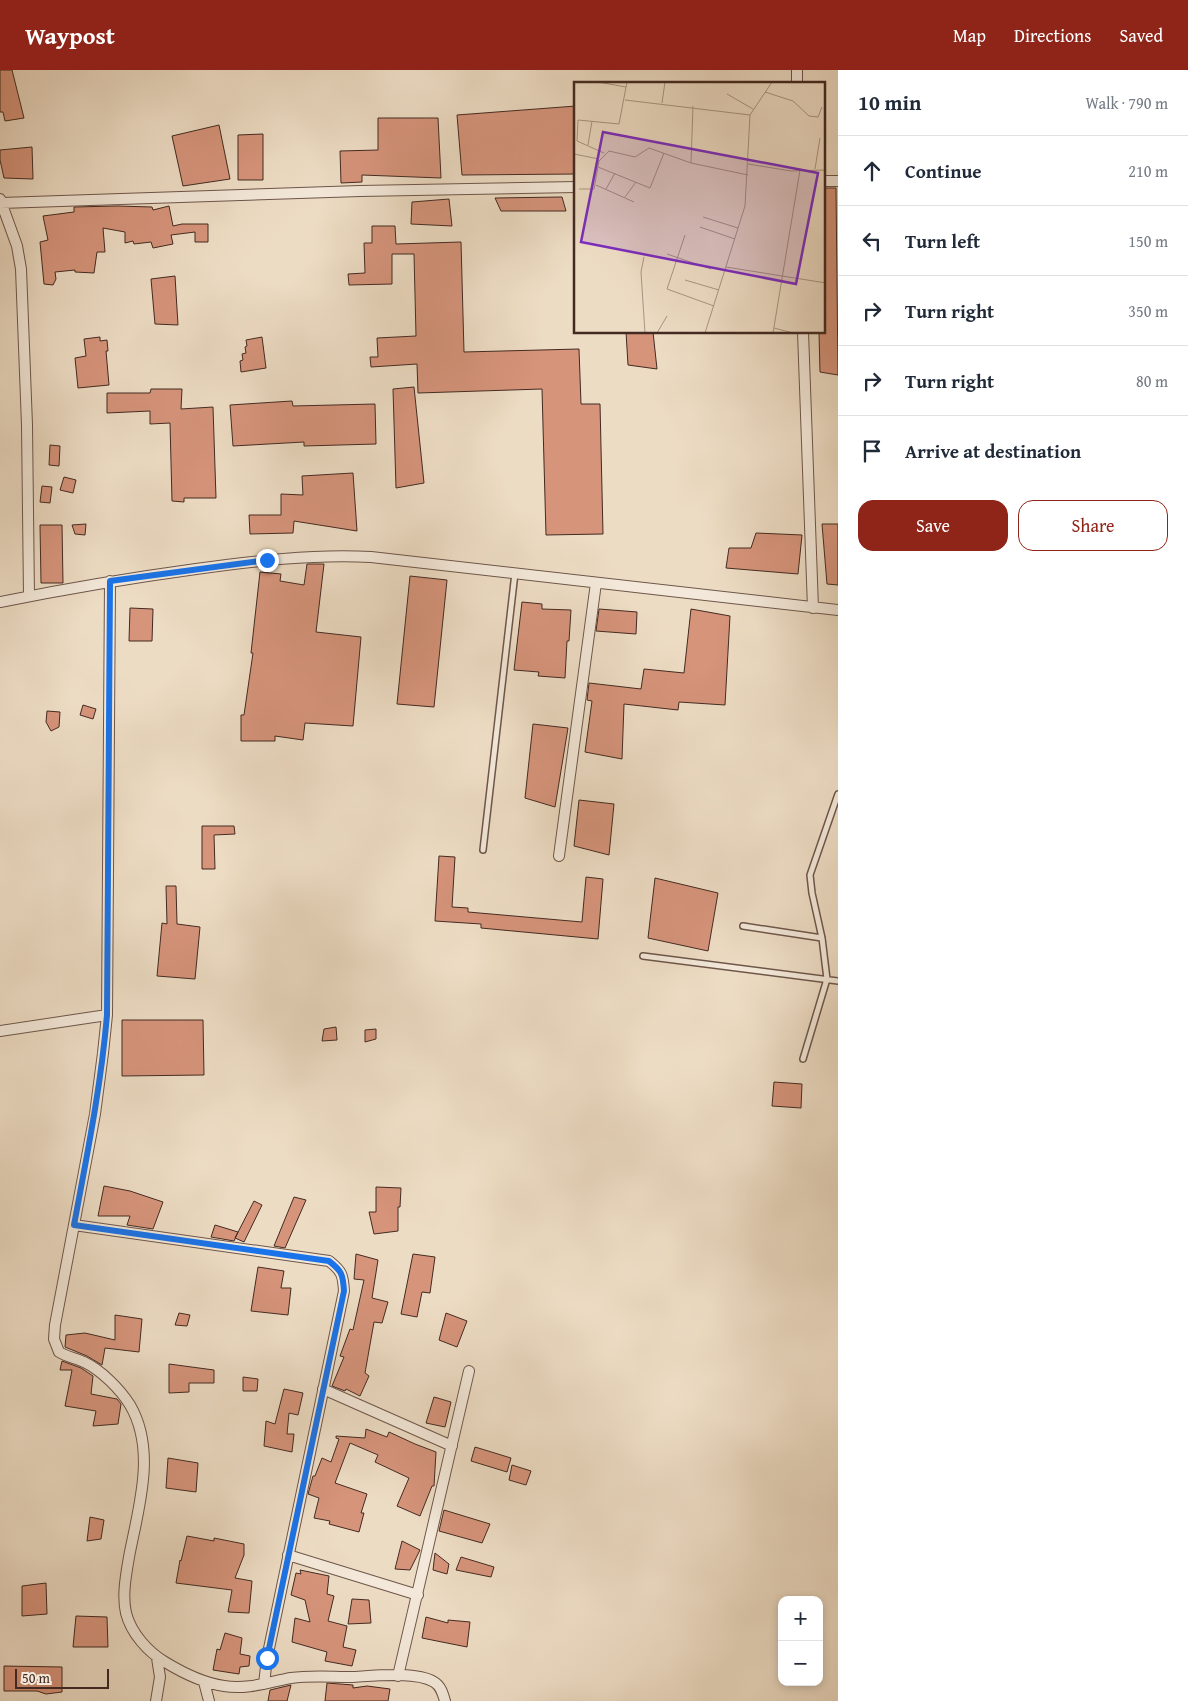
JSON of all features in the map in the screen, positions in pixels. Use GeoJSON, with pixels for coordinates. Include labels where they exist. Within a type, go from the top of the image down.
{"type":"FeatureCollection","features":[{"type":"Feature","properties":{"kind":"street"},"geometry":{"type":"LineString","coordinates":[[29,596],[27,425],[21,268],[16,246],[0,201],[574,186]]}},
{"type":"Feature","properties":{"kind":"street"},"geometry":{"type":"LineString","coordinates":[[803,334],[813,608]]}},
{"type":"Feature","properties":{"kind":"street"},"geometry":{"type":"LineString","coordinates":[[0,602],[110,581],[235,563],[311,556],[371,557],[838,610]]}},
{"type":"Feature","properties":{"kind":"street"},"geometry":{"type":"LineString","coordinates":[[110,581],[107,1015],[104,1053],[54,1339],[60,1352],[64,1355],[83,1361],[105,1377],[123,1395],[136,1418],[144,1454],[144,1475],[125,1582],[126,1612],[131,1626],[142,1642],[157,1658],[204,1682],[225,1686],[247,1687],[293,1678],[422,1677],[435,1682],[441,1690],[445,1701]]}},
{"type":"Feature","properties":{"kind":"street"},"geometry":{"type":"LineString","coordinates":[[558,856],[596,583]]}},
{"type":"Feature","properties":{"kind":"street"},"geometry":{"type":"LineString","coordinates":[[0,1031],[107,1015]]}},
{"type":"Feature","properties":{"kind":"street"},"geometry":{"type":"LineString","coordinates":[[74,1225],[329,1261],[338,1267],[343,1275],[344,1291],[267,1658],[264,1684]]}},
{"type":"Feature","properties":{"kind":"street"},"geometry":{"type":"LineString","coordinates":[[398,1676],[469,1371]]}},
{"type":"Feature","properties":{"kind":"street"},"geometry":{"type":"LineString","coordinates":[[323,1389],[452,1446]]}},
{"type":"Feature","properties":{"kind":"street"},"geometry":{"type":"LineString","coordinates":[[288,1555],[418,1595]]}},
{"type":"Feature","properties":{"kind":"street"},"geometry":{"type":"LineString","coordinates":[[156,1701],[160,1678],[157,1658]]}},
{"type":"Feature","properties":{"kind":"street"},"geometry":{"type":"LineString","coordinates":[[204,1682],[210,1701]]}},
{"type":"Feature","properties":{"kind":"lane"},"geometry":{"type":"LineString","coordinates":[[483,850],[515,573]]}},
{"type":"Feature","properties":{"kind":"lane"},"geometry":{"type":"LineString","coordinates":[[803,1059],[827,979],[822,938],[812,894],[810,875],[838,794]]}},
{"type":"Feature","properties":{"kind":"lane"},"geometry":{"type":"LineString","coordinates":[[744,926],[822,938]]}},
{"type":"Feature","properties":{"kind":"lane"},"geometry":{"type":"LineString","coordinates":[[643,956],[838,981]]}},
{"type":"Feature","properties":{"kind":"building"},"geometry":{"type":"Polygon","coordinates":[[[0,70],[12,70],[24,118],[5,121],[3,112],[0,112],[0,70]]]}},
{"type":"Feature","properties":{"kind":"building"},"geometry":{"type":"Polygon","coordinates":[[[574,106],[574,174],[462,175],[457,115],[574,106]]]}},
{"type":"Feature","properties":{"kind":"building"},"geometry":{"type":"Polygon","coordinates":[[[378,118],[438,118],[441,178],[362,175],[362,182],[341,183],[340,151],[378,150],[378,118]]]}},
{"type":"Feature","properties":{"kind":"building"},"geometry":{"type":"Polygon","coordinates":[[[219,125],[230,179],[183,186],[172,136],[219,125]]]}},
{"type":"Feature","properties":{"kind":"building"},"geometry":{"type":"Polygon","coordinates":[[[263,134],[263,180],[238,180],[238,135],[263,134]]]}},
{"type":"Feature","properties":{"kind":"building"},"geometry":{"type":"Polygon","coordinates":[[[32,147],[33,179],[4,178],[0,150],[32,147]]]}},
{"type":"Feature","properties":{"kind":"building"},"geometry":{"type":"Polygon","coordinates":[[[826,188],[836,188],[838,375],[820,372],[819,334],[826,334],[826,188]]]}},
{"type":"Feature","properties":{"kind":"building"},"geometry":{"type":"Polygon","coordinates":[[[562,197],[566,211],[501,211],[495,198],[562,197]]]}},
{"type":"Feature","properties":{"kind":"building"},"geometry":{"type":"Polygon","coordinates":[[[449,199],[452,226],[411,224],[412,202],[449,199]]]}},
{"type":"Feature","properties":{"kind":"building"},"geometry":{"type":"Polygon","coordinates":[[[169,206],[173,226],[208,224],[208,242],[195,242],[195,232],[171,235],[173,244],[153,248],[151,242],[134,244],[133,241],[125,243],[125,232],[103,228],[105,252],[97,252],[94,273],[75,272],[75,270],[55,272],[56,279],[53,285],[44,284],[40,242],[48,240],[43,216],[74,212],[74,207],[152,207],[153,210],[169,206]]]}},
{"type":"Feature","properties":{"kind":"building"},"geometry":{"type":"Polygon","coordinates":[[[372,226],[395,226],[396,244],[461,242],[464,352],[579,349],[581,404],[600,404],[603,534],[546,535],[542,389],[418,393],[417,364],[371,367],[370,357],[378,357],[377,338],[416,336],[414,254],[392,254],[392,284],[349,285],[348,274],[365,273],[364,243],[372,243],[372,226]]]}},
{"type":"Feature","properties":{"kind":"building"},"geometry":{"type":"Polygon","coordinates":[[[175,276],[178,325],[155,324],[151,279],[175,276]]]}},
{"type":"Feature","properties":{"kind":"building"},"geometry":{"type":"Polygon","coordinates":[[[626,334],[653,334],[657,369],[628,365],[626,334]]]}},
{"type":"Feature","properties":{"kind":"building"},"geometry":{"type":"Polygon","coordinates":[[[100,337],[100,341],[107,340],[109,385],[78,388],[75,358],[86,356],[84,339],[100,337]]]}},
{"type":"Feature","properties":{"kind":"building"},"geometry":{"type":"Polygon","coordinates":[[[262,337],[266,368],[241,372],[240,361],[243,360],[242,354],[246,353],[246,340],[262,337]]]}},
{"type":"Feature","properties":{"kind":"building"},"geometry":{"type":"Polygon","coordinates":[[[414,387],[424,483],[396,488],[393,389],[414,387]]]}},
{"type":"Feature","properties":{"kind":"building"},"geometry":{"type":"Polygon","coordinates":[[[151,389],[182,389],[181,409],[213,407],[216,498],[184,498],[184,502],[172,501],[170,423],[150,424],[150,411],[107,413],[107,393],[150,393],[151,389]]]}},
{"type":"Feature","properties":{"kind":"building"},"geometry":{"type":"Polygon","coordinates":[[[292,401],[293,406],[375,404],[376,444],[304,446],[304,442],[233,446],[230,405],[292,401]]]}},
{"type":"Feature","properties":{"kind":"building"},"geometry":{"type":"Polygon","coordinates":[[[50,445],[60,446],[59,466],[49,465],[50,445]]]}},
{"type":"Feature","properties":{"kind":"building"},"geometry":{"type":"Polygon","coordinates":[[[353,473],[357,531],[294,521],[293,533],[250,534],[249,515],[281,515],[281,494],[303,495],[302,476],[353,473]]]}},
{"type":"Feature","properties":{"kind":"building"},"geometry":{"type":"Polygon","coordinates":[[[64,477],[76,480],[73,493],[60,490],[64,477]]]}},
{"type":"Feature","properties":{"kind":"building"},"geometry":{"type":"Polygon","coordinates":[[[42,486],[52,487],[50,503],[40,502],[42,486]]]}},
{"type":"Feature","properties":{"kind":"building"},"geometry":{"type":"Polygon","coordinates":[[[86,524],[85,535],[75,534],[72,525],[86,524]]]}},
{"type":"Feature","properties":{"kind":"building"},"geometry":{"type":"Polygon","coordinates":[[[822,524],[838,524],[838,585],[827,584],[822,524]]]}},
{"type":"Feature","properties":{"kind":"building"},"geometry":{"type":"Polygon","coordinates":[[[40,525],[62,525],[63,583],[41,583],[40,525]]]}},
{"type":"Feature","properties":{"kind":"building"},"geometry":{"type":"Polygon","coordinates":[[[756,533],[802,535],[798,574],[726,568],[729,548],[751,548],[756,533]]]}},
{"type":"Feature","properties":{"kind":"building"},"geometry":{"type":"Polygon","coordinates":[[[307,564],[324,564],[316,632],[361,637],[353,726],[305,723],[303,740],[275,736],[275,741],[241,741],[241,715],[244,715],[253,653],[251,653],[260,572],[281,574],[280,581],[304,585],[307,564]]]}},
{"type":"Feature","properties":{"kind":"building"},"geometry":{"type":"Polygon","coordinates":[[[410,576],[447,580],[434,707],[397,704],[410,576]]]}},
{"type":"Feature","properties":{"kind":"building"},"geometry":{"type":"Polygon","coordinates":[[[522,602],[542,604],[542,609],[571,610],[565,678],[538,676],[539,672],[514,670],[522,602]]]}},
{"type":"Feature","properties":{"kind":"building"},"geometry":{"type":"Polygon","coordinates":[[[130,608],[153,609],[152,641],[129,641],[130,608]]]}},
{"type":"Feature","properties":{"kind":"building"},"geometry":{"type":"Polygon","coordinates":[[[599,609],[637,612],[636,634],[596,631],[599,609]]]}},
{"type":"Feature","properties":{"kind":"building"},"geometry":{"type":"Polygon","coordinates":[[[691,609],[730,616],[725,705],[679,702],[678,710],[624,704],[622,759],[585,752],[592,701],[587,700],[589,683],[641,689],[644,669],[684,673],[691,609]]]}},
{"type":"Feature","properties":{"kind":"building"},"geometry":{"type":"Polygon","coordinates":[[[83,705],[96,709],[93,719],[80,715],[83,705]]]}},
{"type":"Feature","properties":{"kind":"building"},"geometry":{"type":"Polygon","coordinates":[[[47,711],[60,712],[59,727],[51,731],[46,722],[47,711]]]}},
{"type":"Feature","properties":{"kind":"building"},"geometry":{"type":"Polygon","coordinates":[[[533,724],[568,728],[555,807],[525,798],[533,724]]]}},
{"type":"Feature","properties":{"kind":"building"},"geometry":{"type":"Polygon","coordinates":[[[579,800],[614,804],[609,855],[574,846],[579,800]]]}},
{"type":"Feature","properties":{"kind":"building"},"geometry":{"type":"Polygon","coordinates":[[[202,826],[234,826],[235,834],[214,835],[215,869],[202,869],[202,826]]]}},
{"type":"Feature","properties":{"kind":"building"},"geometry":{"type":"Polygon","coordinates":[[[439,856],[455,857],[452,907],[468,908],[468,912],[582,922],[586,877],[603,879],[598,939],[481,928],[481,924],[435,921],[439,856]]]}},
{"type":"Feature","properties":{"kind":"building"},"geometry":{"type":"Polygon","coordinates":[[[655,878],[718,893],[708,951],[648,938],[655,878]]]}},
{"type":"Feature","properties":{"kind":"building"},"geometry":{"type":"Polygon","coordinates":[[[166,886],[176,886],[177,924],[200,927],[195,979],[157,976],[162,923],[167,924],[166,886]]]}},
{"type":"Feature","properties":{"kind":"building"},"geometry":{"type":"Polygon","coordinates":[[[122,1020],[203,1020],[204,1075],[122,1076],[122,1020]]]}},
{"type":"Feature","properties":{"kind":"building"},"geometry":{"type":"Polygon","coordinates":[[[336,1027],[337,1040],[322,1041],[324,1029],[336,1027]]]}},
{"type":"Feature","properties":{"kind":"building"},"geometry":{"type":"Polygon","coordinates":[[[376,1029],[376,1039],[365,1042],[365,1030],[376,1029]]]}},
{"type":"Feature","properties":{"kind":"building"},"geometry":{"type":"Polygon","coordinates":[[[774,1082],[802,1084],[801,1108],[772,1106],[774,1082]]]}},
{"type":"Feature","properties":{"kind":"building"},"geometry":{"type":"Polygon","coordinates":[[[104,1186],[130,1191],[163,1202],[153,1229],[127,1225],[130,1216],[98,1216],[104,1186]]]}},
{"type":"Feature","properties":{"kind":"building"},"geometry":{"type":"Polygon","coordinates":[[[376,1187],[401,1188],[400,1207],[398,1207],[398,1231],[374,1234],[369,1212],[376,1212],[376,1187]]]}},
{"type":"Feature","properties":{"kind":"building"},"geometry":{"type":"Polygon","coordinates":[[[294,1197],[306,1200],[285,1248],[274,1246],[294,1197]]]}},
{"type":"Feature","properties":{"kind":"building"},"geometry":{"type":"Polygon","coordinates":[[[254,1201],[262,1205],[244,1242],[235,1238],[254,1201]]]}},
{"type":"Feature","properties":{"kind":"building"},"geometry":{"type":"Polygon","coordinates":[[[215,1225],[238,1232],[234,1241],[211,1237],[215,1225]]]}},
{"type":"Feature","properties":{"kind":"building"},"geometry":{"type":"Polygon","coordinates":[[[356,1254],[378,1260],[372,1298],[388,1302],[382,1323],[374,1322],[365,1373],[369,1376],[360,1396],[346,1389],[345,1391],[332,1386],[344,1357],[340,1356],[350,1329],[353,1330],[364,1280],[354,1279],[356,1254]]]}},
{"type":"Feature","properties":{"kind":"building"},"geometry":{"type":"Polygon","coordinates":[[[413,1254],[435,1257],[430,1293],[422,1292],[417,1317],[401,1314],[413,1254]]]}},
{"type":"Feature","properties":{"kind":"building"},"geometry":{"type":"Polygon","coordinates":[[[258,1267],[284,1271],[281,1288],[291,1288],[288,1315],[251,1311],[258,1267]]]}},
{"type":"Feature","properties":{"kind":"building"},"geometry":{"type":"Polygon","coordinates":[[[179,1313],[190,1315],[187,1326],[175,1325],[179,1313]]]}},
{"type":"Feature","properties":{"kind":"building"},"geometry":{"type":"Polygon","coordinates":[[[446,1313],[467,1321],[457,1347],[439,1340],[446,1313]]]}},
{"type":"Feature","properties":{"kind":"building"},"geometry":{"type":"Polygon","coordinates":[[[115,1315],[142,1319],[139,1352],[105,1348],[102,1365],[87,1356],[65,1347],[66,1335],[85,1333],[115,1340],[115,1315]]]}},
{"type":"Feature","properties":{"kind":"building"},"geometry":{"type":"Polygon","coordinates":[[[62,1361],[81,1368],[93,1376],[91,1394],[117,1399],[121,1404],[118,1424],[93,1426],[96,1411],[65,1406],[72,1370],[60,1370],[62,1361]]]}},
{"type":"Feature","properties":{"kind":"building"},"geometry":{"type":"Polygon","coordinates":[[[169,1364],[214,1370],[214,1383],[189,1383],[189,1392],[169,1393],[169,1364]]]}},
{"type":"Feature","properties":{"kind":"building"},"geometry":{"type":"Polygon","coordinates":[[[243,1377],[258,1379],[257,1391],[243,1391],[243,1377]]]}},
{"type":"Feature","properties":{"kind":"building"},"geometry":{"type":"Polygon","coordinates":[[[284,1389],[303,1393],[298,1415],[289,1413],[287,1434],[294,1434],[292,1452],[264,1446],[266,1421],[275,1424],[284,1389]]]}},
{"type":"Feature","properties":{"kind":"building"},"geometry":{"type":"Polygon","coordinates":[[[434,1397],[451,1402],[445,1427],[426,1423],[434,1397]]]}},
{"type":"Feature","properties":{"kind":"building"},"geometry":{"type":"Polygon","coordinates":[[[366,1429],[387,1437],[389,1432],[436,1452],[434,1486],[432,1486],[420,1516],[397,1506],[409,1478],[375,1462],[378,1455],[350,1443],[335,1483],[367,1494],[361,1513],[364,1513],[359,1532],[329,1524],[330,1521],[314,1518],[319,1498],[308,1494],[313,1476],[315,1476],[322,1458],[331,1462],[339,1439],[336,1436],[365,1438],[366,1429]]]}},
{"type":"Feature","properties":{"kind":"building"},"geometry":{"type":"Polygon","coordinates":[[[475,1447],[511,1458],[507,1472],[471,1461],[475,1447]]]}},
{"type":"Feature","properties":{"kind":"building"},"geometry":{"type":"Polygon","coordinates":[[[168,1458],[198,1463],[196,1492],[166,1488],[168,1458]]]}},
{"type":"Feature","properties":{"kind":"building"},"geometry":{"type":"Polygon","coordinates":[[[512,1465],[531,1471],[526,1485],[509,1480],[512,1465]]]}},
{"type":"Feature","properties":{"kind":"building"},"geometry":{"type":"Polygon","coordinates":[[[444,1510],[490,1524],[482,1543],[439,1531],[444,1510]]]}},
{"type":"Feature","properties":{"kind":"building"},"geometry":{"type":"Polygon","coordinates":[[[90,1517],[104,1520],[101,1539],[87,1541],[90,1517]]]}},
{"type":"Feature","properties":{"kind":"building"},"geometry":{"type":"Polygon","coordinates":[[[187,1536],[214,1541],[214,1538],[244,1544],[244,1555],[235,1578],[252,1581],[249,1613],[228,1612],[232,1590],[176,1583],[187,1536]]]}},
{"type":"Feature","properties":{"kind":"building"},"geometry":{"type":"Polygon","coordinates":[[[402,1541],[420,1550],[410,1570],[395,1569],[402,1541]]]}},
{"type":"Feature","properties":{"kind":"building"},"geometry":{"type":"Polygon","coordinates":[[[435,1553],[449,1564],[447,1574],[433,1570],[435,1553]]]}},
{"type":"Feature","properties":{"kind":"building"},"geometry":{"type":"Polygon","coordinates":[[[461,1557],[494,1567],[491,1577],[456,1570],[461,1557]]]}},
{"type":"Feature","properties":{"kind":"building"},"geometry":{"type":"Polygon","coordinates":[[[300,1570],[329,1576],[327,1594],[334,1596],[328,1621],[347,1626],[343,1647],[356,1650],[352,1666],[325,1661],[327,1652],[292,1642],[295,1618],[310,1622],[305,1600],[291,1595],[296,1573],[301,1574],[300,1570]]]}},
{"type":"Feature","properties":{"kind":"building"},"geometry":{"type":"Polygon","coordinates":[[[46,1583],[47,1614],[22,1616],[22,1586],[46,1583]]]}},
{"type":"Feature","properties":{"kind":"building"},"geometry":{"type":"Polygon","coordinates":[[[352,1599],[369,1600],[371,1623],[348,1624],[352,1599]]]}},
{"type":"Feature","properties":{"kind":"building"},"geometry":{"type":"Polygon","coordinates":[[[76,1616],[107,1617],[108,1647],[73,1647],[76,1616]]]}},
{"type":"Feature","properties":{"kind":"building"},"geometry":{"type":"Polygon","coordinates":[[[426,1617],[448,1623],[448,1620],[470,1622],[467,1647],[422,1638],[426,1617]]]}},
{"type":"Feature","properties":{"kind":"building"},"geometry":{"type":"Polygon","coordinates":[[[225,1633],[242,1638],[240,1654],[250,1656],[249,1666],[240,1667],[239,1674],[213,1670],[217,1649],[220,1650],[225,1633]]]}},
{"type":"Feature","properties":{"kind":"building"},"geometry":{"type":"Polygon","coordinates":[[[4,1666],[62,1667],[62,1692],[46,1694],[37,1691],[4,1691],[4,1666]]]}},
{"type":"Feature","properties":{"kind":"building"},"geometry":{"type":"Polygon","coordinates":[[[327,1683],[353,1685],[353,1688],[367,1686],[390,1689],[388,1701],[325,1701],[327,1683]]]}},
{"type":"Feature","properties":{"kind":"building"},"geometry":{"type":"Polygon","coordinates":[[[291,1685],[287,1701],[268,1701],[270,1690],[291,1685]]]}},
{"type":"Feature","properties":{"kind":"route"},"geometry":{"type":"LineString","coordinates":[[267,560],[110,581],[107,1015],[104,1053],[74,1225],[329,1261],[338,1267],[343,1275],[344,1291],[267,1658]]}}]}
